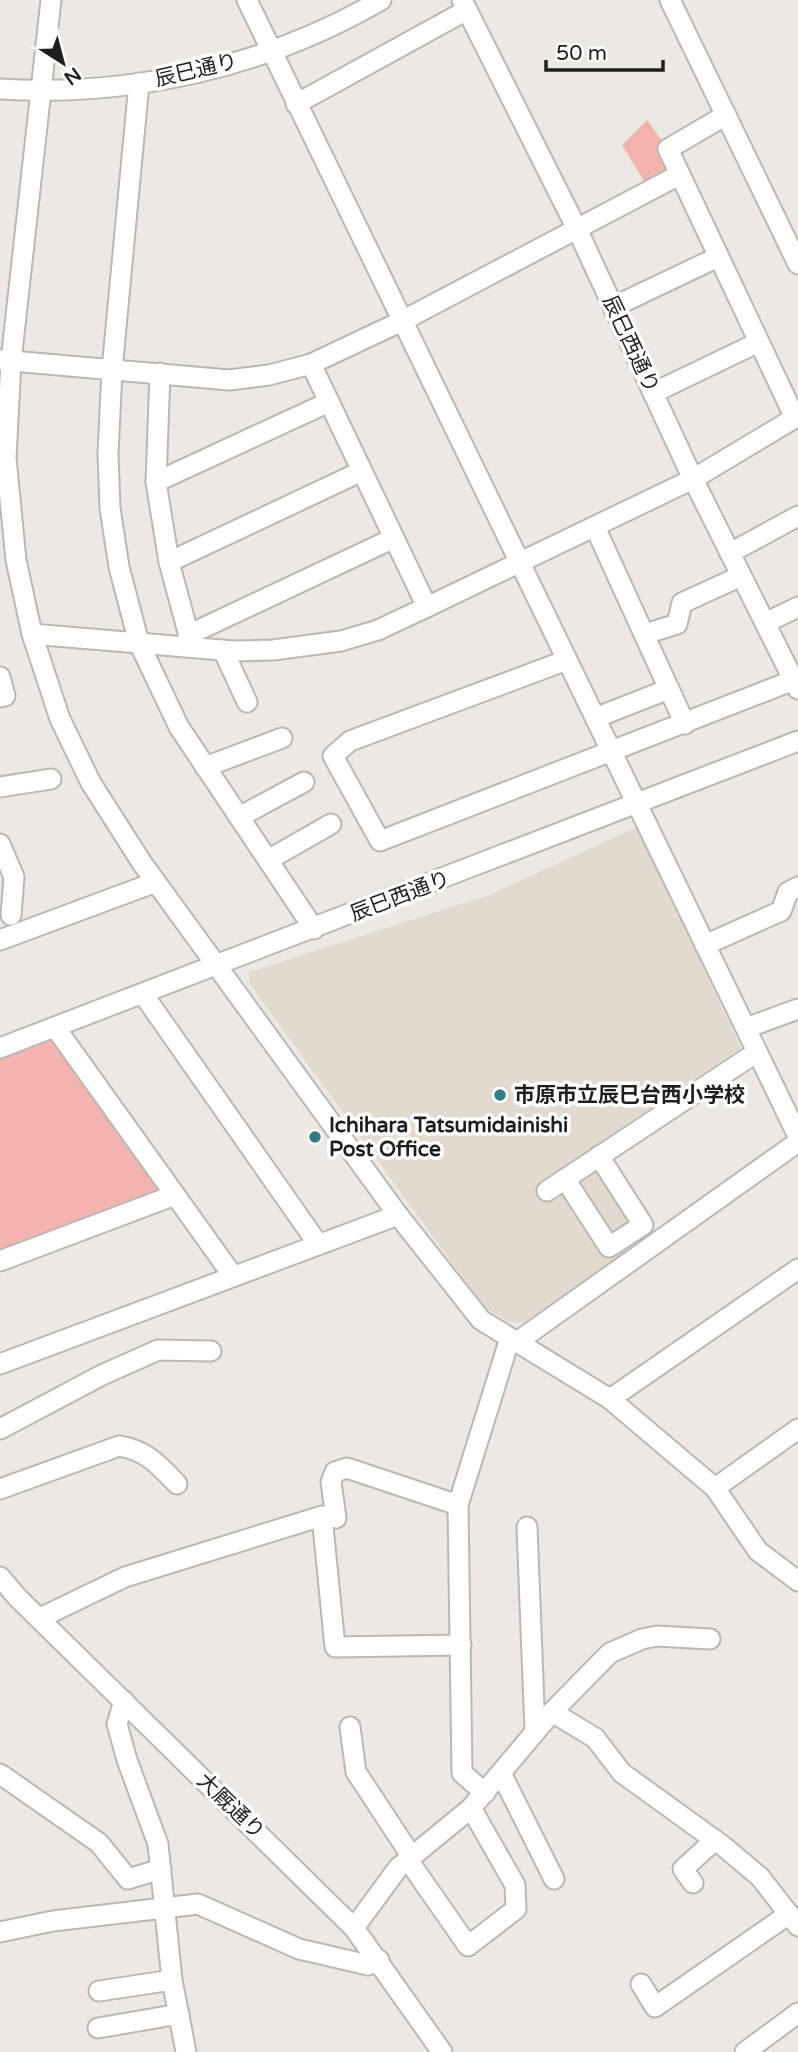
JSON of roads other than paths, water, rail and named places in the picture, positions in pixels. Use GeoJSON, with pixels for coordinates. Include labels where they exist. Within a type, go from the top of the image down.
{"type":"FeatureCollection","features":[{"type":"Feature","properties":{"kind":"street"},"geometry":{"type":"LineString","coordinates":[[51,0],[42,91],[5,360],[9,502],[16,560],[32,634],[60,719],[91,783],[156,882],[398,1215],[481,1320],[610,1399],[716,1488],[758,1551],[798,1581]]}},
{"type":"Feature","properties":{"kind":"street"},"geometry":{"type":"LineString","coordinates":[[247,0],[798,1136]]}},
{"type":"Feature","properties":{"kind":"street","name":"辰巳通り"},"geometry":{"type":"LineString","coordinates":[[0,89],[42,91],[139,83],[233,64],[308,37],[381,0]]}},
{"type":"Feature","properties":{"kind":"street"},"geometry":{"type":"LineString","coordinates":[[670,0],[798,264]]}},
{"type":"Feature","properties":{"kind":"street"},"geometry":{"type":"LineString","coordinates":[[296,104],[464,5]]}},
{"type":"Feature","properties":{"kind":"street","name":"辰巳西通り"},"geometry":{"type":"LineString","coordinates":[[464,5],[577,229],[693,479],[796,685]]}},
{"type":"Feature","properties":{"kind":"street"},"geometry":{"type":"LineString","coordinates":[[139,83],[112,370],[108,454],[110,508],[119,567],[139,643],[179,727],[314,929]]}},
{"type":"Feature","properties":{"kind":"street"},"geometry":{"type":"LineString","coordinates":[[32,634],[139,643],[190,641],[223,650],[273,650],[341,641],[378,630],[693,479],[797,417],[668,149],[726,115]]}},
{"type":"Feature","properties":{"kind":"street"},"geometry":{"type":"LineString","coordinates":[[5,360],[229,380],[269,375],[311,365],[402,321],[679,175]]}},
{"type":"Feature","properties":{"kind":"street"},"geometry":{"type":"LineString","coordinates":[[613,307],[718,257]]}},
{"type":"Feature","properties":{"kind":"street"},"geometry":{"type":"LineString","coordinates":[[653,393],[759,342]]}},
{"type":"Feature","properties":{"kind":"street"},"geometry":{"type":"LineString","coordinates":[[311,365],[427,607]]}},
{"type":"Feature","properties":{"kind":"street"},"geometry":{"type":"LineString","coordinates":[[160,373],[156,482],[169,562],[190,641]]}},
{"type":"Feature","properties":{"kind":"street"},"geometry":{"type":"LineString","coordinates":[[156,482],[329,402]]}},
{"type":"Feature","properties":{"kind":"street"},"geometry":{"type":"LineString","coordinates":[[169,562],[362,471]]}},
{"type":"Feature","properties":{"kind":"street"},"geometry":{"type":"LineString","coordinates":[[730,553],[798,516]]}},
{"type":"Feature","properties":{"kind":"street"},"geometry":{"type":"LineString","coordinates":[[595,527],[685,724]]}},
{"type":"Feature","properties":{"kind":"street"},"geometry":{"type":"LineString","coordinates":[[190,641],[394,538]]}},
{"type":"Feature","properties":{"kind":"street"},"geometry":{"type":"LineString","coordinates":[[645,634],[677,624],[682,603],[741,576]]}},
{"type":"Feature","properties":{"kind":"street"},"geometry":{"type":"LineString","coordinates":[[765,623],[798,607]]}},
{"type":"Feature","properties":{"kind":"street"},"geometry":{"type":"LineString","coordinates":[[223,650],[247,702]]}},
{"type":"Feature","properties":{"kind":"street"},"geometry":{"type":"LineString","coordinates":[[567,660],[350,741],[333,756],[380,841],[685,724],[796,685]]}},
{"type":"Feature","properties":{"kind":"street"},"geometry":{"type":"LineString","coordinates":[[0,677],[5,696],[0,697]]}},
{"type":"Feature","properties":{"kind":"street"},"geometry":{"type":"LineString","coordinates":[[595,718],[669,689]]}},
{"type":"Feature","properties":{"kind":"street"},"geometry":{"type":"LineString","coordinates":[[205,767],[282,737]]}},
{"type":"Feature","properties":{"kind":"street","name":"辰巳西通り"},"geometry":{"type":"LineString","coordinates":[[0,1048],[798,741]]}},
{"type":"Feature","properties":{"kind":"street"},"geometry":{"type":"LineString","coordinates":[[0,787],[51,779]]}},
{"type":"Feature","properties":{"kind":"street"},"geometry":{"type":"LineString","coordinates":[[239,817],[304,782]]}},
{"type":"Feature","properties":{"kind":"street"},"geometry":{"type":"LineString","coordinates":[[268,860],[331,824]]}},
{"type":"Feature","properties":{"kind":"street"},"geometry":{"type":"LineString","coordinates":[[0,844],[14,877],[10,915]]}},
{"type":"Feature","properties":{"kind":"street"},"geometry":{"type":"LineString","coordinates":[[0,940],[156,882]]}},
{"type":"Feature","properties":{"kind":"street"},"geometry":{"type":"LineString","coordinates":[[705,945],[781,911],[788,892],[798,887]]}},
{"type":"Feature","properties":{"kind":"street"},"geometry":{"type":"LineString","coordinates":[[143,994],[318,1244]]}},
{"type":"Feature","properties":{"kind":"street"},"geometry":{"type":"LineString","coordinates":[[746,1028],[798,1009]]}},
{"type":"Feature","properties":{"kind":"street"},"geometry":{"type":"LineString","coordinates":[[55,1027],[233,1276]]}},
{"type":"Feature","properties":{"kind":"street"},"geometry":{"type":"LineString","coordinates":[[547,1191],[757,1052]]}},
{"type":"Feature","properties":{"kind":"street"},"geometry":{"type":"LineString","coordinates":[[485,1793],[463,1773],[458,1505],[514,1340],[798,1142]]}},
{"type":"Feature","properties":{"kind":"street"},"geometry":{"type":"LineString","coordinates":[[565,1179],[609,1247],[643,1225],[599,1157]]}},
{"type":"Feature","properties":{"kind":"street"},"geometry":{"type":"LineString","coordinates":[[0,1261],[175,1195]]}},
{"type":"Feature","properties":{"kind":"street"},"geometry":{"type":"LineString","coordinates":[[0,1364],[398,1215]]}},
{"type":"Feature","properties":{"kind":"street"},"geometry":{"type":"LineString","coordinates":[[610,1399],[798,1269]]}},
{"type":"Feature","properties":{"kind":"street"},"geometry":{"type":"LineString","coordinates":[[0,1429],[102,1375],[158,1350],[211,1351]]}},
{"type":"Feature","properties":{"kind":"street"},"geometry":{"type":"LineString","coordinates":[[716,1488],[798,1429]]}},
{"type":"Feature","properties":{"kind":"street"},"geometry":{"type":"LineString","coordinates":[[0,1489],[119,1446],[136,1449],[154,1459],[177,1485]]}},
{"type":"Feature","properties":{"kind":"street"},"geometry":{"type":"LineString","coordinates":[[336,1518],[331,1482],[335,1472],[347,1468],[458,1505]]}},
{"type":"Feature","properties":{"kind":"street"},"geometry":{"type":"LineString","coordinates":[[40,1618],[125,1577],[322,1516],[335,1647],[461,1645]]}},
{"type":"Feature","properties":{"kind":"street"},"geometry":{"type":"LineString","coordinates":[[527,1527],[535,1731]]}},
{"type":"Feature","properties":{"kind":"street","name":"大厩通り"},"geometry":{"type":"LineString","coordinates":[[0,1577],[354,1928],[442,2052]]}},
{"type":"Feature","properties":{"kind":"street"},"geometry":{"type":"LineString","coordinates":[[354,1928],[398,1868],[471,1808],[502,1775],[552,1712],[610,1653],[642,1639],[657,1636],[709,1639]]}},
{"type":"Feature","properties":{"kind":"street"},"geometry":{"type":"LineString","coordinates":[[124,1701],[117,1724],[127,1760],[158,1844],[172,1980],[186,2052]]}},
{"type":"Feature","properties":{"kind":"street"},"geometry":{"type":"LineString","coordinates":[[552,1712],[595,1738],[622,1773],[715,1840],[760,1877],[793,1920],[655,2007],[641,1984]]}},
{"type":"Feature","properties":{"kind":"street"},"geometry":{"type":"LineString","coordinates":[[350,1727],[356,1772],[468,1946],[516,1909],[515,1885],[471,1808]]}},
{"type":"Feature","properties":{"kind":"street"},"geometry":{"type":"LineString","coordinates":[[0,1774],[99,1843],[128,1879],[161,1869]]}},
{"type":"Feature","properties":{"kind":"street"},"geometry":{"type":"LineString","coordinates":[[502,1775],[554,1879]]}},
{"type":"Feature","properties":{"kind":"street"},"geometry":{"type":"LineString","coordinates":[[693,1883],[683,1869],[715,1840]]}},
{"type":"Feature","properties":{"kind":"street"},"geometry":{"type":"LineString","coordinates":[[0,1933],[53,1921],[198,1904],[299,1949],[368,1965],[379,1960]]}},
{"type":"Feature","properties":{"kind":"street"},"geometry":{"type":"LineString","coordinates":[[99,1991],[172,1980]]}},
{"type":"Feature","properties":{"kind":"street"},"geometry":{"type":"LineString","coordinates":[[413,2010],[425,2052]]}},
{"type":"Feature","properties":{"kind":"street"},"geometry":{"type":"LineString","coordinates":[[745,2052],[798,2013]]}},
{"type":"Feature","properties":{"kind":"street"},"geometry":{"type":"LineString","coordinates":[[98,2028],[178,2014]]}},
{"type":"Feature","properties":{"kind":"place","name":"市原市立辰巳台西小学校"},"geometry":{"type":"Point","coordinates":[500,1095]}},
{"type":"Feature","properties":{"kind":"place","name":"Ichihara Tatsumidainishi Post Office"},"geometry":{"type":"Point","coordinates":[315,1137]}}]}
